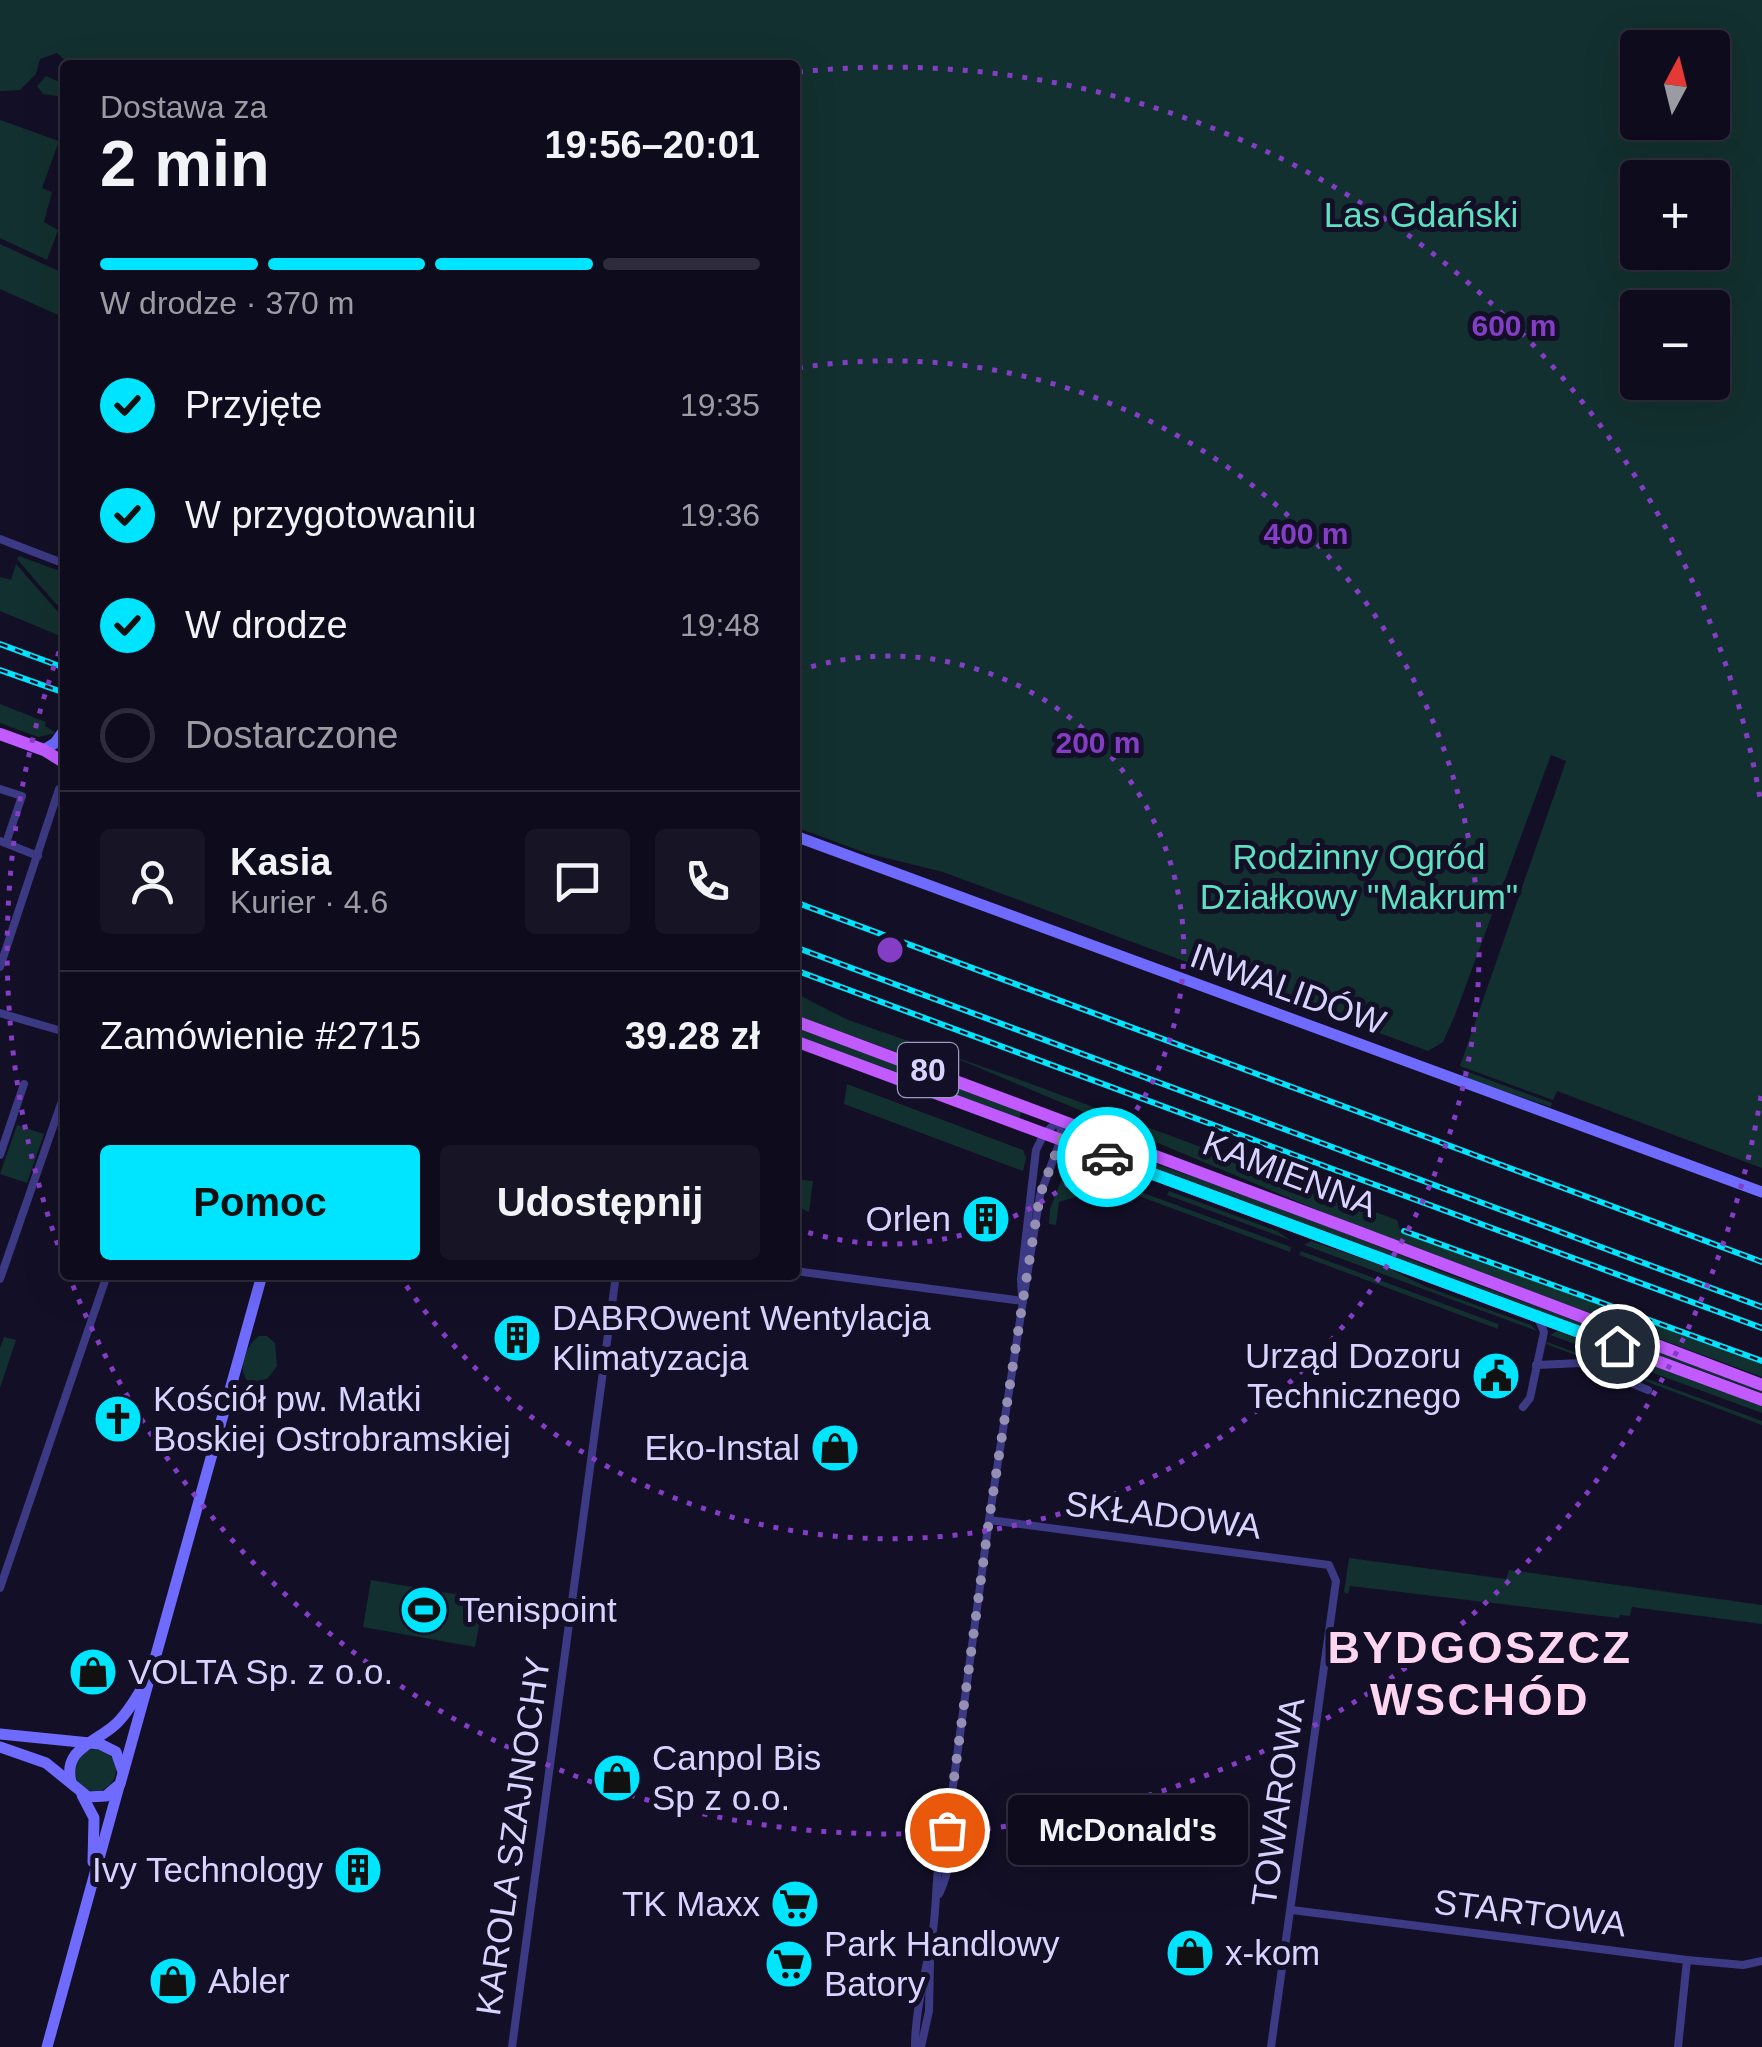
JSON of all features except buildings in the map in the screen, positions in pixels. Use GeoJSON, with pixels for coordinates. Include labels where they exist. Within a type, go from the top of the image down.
{"type":"FeatureCollection","features":[{"type":"Feature","properties":{"kind":"main road"},"geometry":{"type":"LineString","coordinates":[[0,734],[60,760]]}},
{"type":"Feature","properties":{"kind":"main road"},"geometry":{"type":"LineString","coordinates":[[44,750],[60,750]]}},
{"type":"Feature","properties":{"kind":"main road","name":"KAMIENNA"},"geometry":{"type":"LineString","coordinates":[[800,1022],[1762,1385]]}},
{"type":"Feature","properties":{"kind":"main road","name":"KAMIENNA"},"geometry":{"type":"LineString","coordinates":[[800,1043],[1762,1400]]}},
{"type":"Feature","properties":{"kind":"street"},"geometry":{"type":"LineString","coordinates":[[0,539],[60,562]]}},
{"type":"Feature","properties":{"kind":"street"},"geometry":{"type":"LineString","coordinates":[[44,750],[60,736]]}},
{"type":"Feature","properties":{"kind":"street"},"geometry":{"type":"LineString","coordinates":[[0,788],[22,796],[3,842],[38,856]]}},
{"type":"Feature","properties":{"kind":"street"},"geometry":{"type":"LineString","coordinates":[[0,967],[58,789]]}},
{"type":"Feature","properties":{"kind":"street"},"geometry":{"type":"LineString","coordinates":[[0,816],[14,821]]}},
{"type":"Feature","properties":{"kind":"street","name":"INWALIDÓW"},"geometry":{"type":"LineString","coordinates":[[800,838],[1762,1192]]}},
{"type":"Feature","properties":{"kind":"street"},"geometry":{"type":"LineString","coordinates":[[0,1012],[60,1030]]}},
{"type":"Feature","properties":{"kind":"street"},"geometry":{"type":"LineString","coordinates":[[0,1155],[24,1084]]}},
{"type":"Feature","properties":{"kind":"street"},"geometry":{"type":"LineString","coordinates":[[1,1272],[60,1106]]}},
{"type":"Feature","properties":{"kind":"street"},"geometry":{"type":"LineString","coordinates":[[1023,1300],[1021,1278],[1036,1150],[1044,1134],[1060,1118]]}},
{"type":"Feature","properties":{"kind":"street"},"geometry":{"type":"LineString","coordinates":[[918,2047],[916,2026],[938,1897],[935,1874],[947,1830],[989,1520],[1040,1195],[1061,1139],[1060,1118]]}},
{"type":"Feature","properties":{"kind":"street"},"geometry":{"type":"LineString","coordinates":[[800,1272],[1023,1300]]}},
{"type":"Feature","properties":{"kind":"street"},"geometry":{"type":"LineString","coordinates":[[0,1588],[104,1280]]}},
{"type":"Feature","properties":{"kind":"street"},"geometry":{"type":"LineString","coordinates":[[47,2047],[97,1853],[121,1780],[261,1280]]}},
{"type":"Feature","properties":{"kind":"street","name":"KAROLA SZAJNOCHY"},"geometry":{"type":"LineString","coordinates":[[512,2047],[615,1280]]}},
{"type":"Feature","properties":{"kind":"street"},"geometry":{"type":"LineString","coordinates":[[1523,1407],[1530,1398],[1544,1332],[1537,1316]]}},
{"type":"Feature","properties":{"kind":"street"},"geometry":{"type":"LineString","coordinates":[[1544,1332],[1558,1324]]}},
{"type":"Feature","properties":{"kind":"street"},"geometry":{"type":"LineString","coordinates":[[1536,1364],[1582,1363],[1648,1390]]}},
{"type":"Feature","properties":{"kind":"street","name":"SKŁADOWA"},"geometry":{"type":"LineString","coordinates":[[989,1520],[1329,1565]]}},
{"type":"Feature","properties":{"kind":"street","name":"TOWAROWA"},"geometry":{"type":"LineString","coordinates":[[1271,2047],[1336,1580],[1329,1565]]}},
{"type":"Feature","properties":{"kind":"street"},"geometry":{"type":"LineString","coordinates":[[72,1784],[70,1762],[78,1750],[128,1711],[153,1666]]}},
{"type":"Feature","properties":{"kind":"street"},"geometry":{"type":"LineString","coordinates":[[0,1734],[108,1746],[121,1759],[121,1780],[112,1794],[100,1798],[82,1795]]}},
{"type":"Feature","properties":{"kind":"street"},"geometry":{"type":"LineString","coordinates":[[0,1747],[46,1763],[72,1784],[94,1818],[97,1853]]}},
{"type":"Feature","properties":{"kind":"street","name":"STARTOWA"},"geometry":{"type":"LineString","coordinates":[[1292,1910],[1686,1960],[1743,1965],[1762,1961]]}},
{"type":"Feature","properties":{"kind":"street"},"geometry":{"type":"LineString","coordinates":[[1678,2047],[1686,1960]]}},
{"type":"Feature","properties":{"kind":"green space"},"geometry":{"type":"Polygon","coordinates":[[[0,0],[1762,0],[1762,1168],[1557,1091],[1553,1100],[1460,1066],[1566,761],[1551,755],[1455,1015],[1443,1042],[1428,1051],[943,872],[866,853],[800,829],[800,60],[65,60],[57,53],[40,59],[36,74],[20,90],[0,91],[0,0]]]}},
{"type":"Feature","properties":{"kind":"green space"},"geometry":{"type":"Polygon","coordinates":[[[46,76],[60,82],[60,96],[43,94],[37,86],[46,76]]]}},
{"type":"Feature","properties":{"kind":"green space"},"geometry":{"type":"Polygon","coordinates":[[[0,120],[59,141],[42,188],[52,192],[44,222],[58,230],[47,260],[0,238],[0,120]]]}},
{"type":"Feature","properties":{"kind":"green space"},"geometry":{"type":"Polygon","coordinates":[[[0,244],[60,272],[60,316],[0,289],[0,244]]]}},
{"type":"Feature","properties":{"kind":"green space"},"geometry":{"type":"Polygon","coordinates":[[[19,556],[60,571],[60,606],[56,604],[17,559],[19,556]]]}},
{"type":"Feature","properties":{"kind":"green space"},"geometry":{"type":"Polygon","coordinates":[[[16,564],[60,614],[60,636],[0,611],[0,577],[11,580],[16,564]]]}},
{"type":"Feature","properties":{"kind":"green space"},"geometry":{"type":"Polygon","coordinates":[[[0,704],[46,722],[45,726],[56,733],[38,737],[0,723],[0,704]]]}},
{"type":"Feature","properties":{"kind":"green space"},"geometry":{"type":"Polygon","coordinates":[[[800,996],[848,1020],[946,1054],[942,1065],[800,1017],[800,996]]]}},
{"type":"Feature","properties":{"kind":"green space"},"geometry":{"type":"Polygon","coordinates":[[[800,1028],[1022,1110],[1019,1119],[800,1037],[800,1028]]]}},
{"type":"Feature","properties":{"kind":"green space"},"geometry":{"type":"Polygon","coordinates":[[[946,1054],[1397,1220],[1401,1233],[1762,1364],[1762,1377],[1351,1224],[946,1054]]]}},
{"type":"Feature","properties":{"kind":"green space"},"geometry":{"type":"Polygon","coordinates":[[[1460,1069],[1552,1103],[1551,1107],[1469,1079],[1460,1069]]]}},
{"type":"Feature","properties":{"kind":"green space"},"geometry":{"type":"Polygon","coordinates":[[[847,1084],[1023,1150],[1023,1171],[844,1104],[847,1084]]]}},
{"type":"Feature","properties":{"kind":"green space"},"geometry":{"type":"Polygon","coordinates":[[[17,1125],[44,1134],[27,1183],[0,1174],[17,1125]]]}},
{"type":"Feature","properties":{"kind":"green space"},"geometry":{"type":"Polygon","coordinates":[[[1072,1135],[1269,1203],[1443,1272],[1762,1389],[1762,1393],[1065,1136],[1072,1135]]]}},
{"type":"Feature","properties":{"kind":"green space"},"geometry":{"type":"Polygon","coordinates":[[[1087,1156],[1138,1179],[1136,1183],[1065,1157],[1087,1156]]]}},
{"type":"Feature","properties":{"kind":"green space"},"geometry":{"type":"Polygon","coordinates":[[[1067,1165],[1291,1247],[1290,1252],[1106,1184],[1103,1203],[1082,1195],[1059,1202],[1056,1225],[1049,1224],[1050,1209],[1067,1165]]]}},
{"type":"Feature","properties":{"kind":"green space"},"geometry":{"type":"Polygon","coordinates":[[[800,1180],[813,1181],[809,1212],[800,1208],[800,1180]]]}},
{"type":"Feature","properties":{"kind":"green space"},"geometry":{"type":"Polygon","coordinates":[[[1169,1191],[1277,1231],[1290,1240],[1167,1195],[1169,1191]]]}},
{"type":"Feature","properties":{"kind":"green space"},"geometry":{"type":"Polygon","coordinates":[[[1311,1241],[1382,1265],[1424,1286],[1531,1325],[1537,1331],[1304,1245],[1311,1241]]]}},
{"type":"Feature","properties":{"kind":"green space"},"geometry":{"type":"Polygon","coordinates":[[[1301,1251],[1498,1324],[1498,1329],[1299,1255],[1301,1251]]]}},
{"type":"Feature","properties":{"kind":"green space"},"geometry":{"type":"Polygon","coordinates":[[[1557,1331],[1762,1404],[1762,1413],[1550,1335],[1557,1331]]]}},
{"type":"Feature","properties":{"kind":"green space"},"geometry":{"type":"Polygon","coordinates":[[[259,1336],[267,1336],[275,1343],[277,1366],[268,1378],[252,1385],[244,1374],[243,1360],[259,1336]]]}},
{"type":"Feature","properties":{"kind":"green space"},"geometry":{"type":"Polygon","coordinates":[[[4,1337],[16,1340],[0,1388],[0,1348],[4,1337]]]}},
{"type":"Feature","properties":{"kind":"green space"},"geometry":{"type":"Polygon","coordinates":[[[1546,1344],[1762,1421],[1762,1425],[1546,1344]]]}},
{"type":"Feature","properties":{"kind":"green space"},"geometry":{"type":"Polygon","coordinates":[[[1349,1558],[1506,1579],[1509,1570],[1762,1605],[1762,1624],[1632,1607],[1630,1616],[1619,1618],[1350,1586],[1348,1594],[1344,1592],[1349,1558]]]}},
{"type":"Feature","properties":{"kind":"green space","name":"Tenispoint"},"geometry":{"type":"Polygon","coordinates":[[[371,1580],[484,1599],[475,1647],[363,1627],[371,1580]]]}},
{"type":"Feature","properties":{"kind":"green space"},"geometry":{"type":"Polygon","coordinates":[[[95,1749],[110,1755],[116,1770],[110,1785],[95,1791],[80,1785],[74,1770],[80,1755],[95,1749]]]}},
{"type":"Feature","properties":{"kind":"railway"},"geometry":{"type":"LineString","coordinates":[[0,644],[60,666]]}},
{"type":"Feature","properties":{"kind":"railway"},"geometry":{"type":"LineString","coordinates":[[0,670],[60,691]]}},
{"type":"Feature","properties":{"kind":"railway"},"geometry":{"type":"LineString","coordinates":[[800,904],[1762,1262]]}},
{"type":"Feature","properties":{"kind":"railway"},"geometry":{"type":"LineString","coordinates":[[800,949],[1762,1307]]}},
{"type":"Feature","properties":{"kind":"railway"},"geometry":{"type":"LineString","coordinates":[[800,972],[1762,1328]]}},
{"type":"Feature","properties":{"kind":"railway"},"geometry":{"type":"LineString","coordinates":[[1404,1231],[1762,1361]]}},
{"type":"Feature","properties":{"kind":"way so far"},"geometry":{"type":"LineString","coordinates":[[947,1830],[989,1520],[1040,1195],[1061,1139],[1107,1157]]}},
{"type":"Feature","properties":{"kind":"place","name":"Orlen"},"geometry":{"type":"Point","coordinates":[986,1219]}},
{"type":"Feature","properties":{"kind":"place","name":"DABROwent Wentylacja Klimatyzacja"},"geometry":{"type":"Point","coordinates":[517,1338]}},
{"type":"Feature","properties":{"kind":"place","name":"Urząd Dozoru Technicznego"},"geometry":{"type":"Point","coordinates":[1496,1376]}},
{"type":"Feature","properties":{"kind":"place","name":"Kościół pw. Matki Boskiej Ostrobramskiej"},"geometry":{"type":"Point","coordinates":[118,1419]}},
{"type":"Feature","properties":{"kind":"place","name":"Eko-Instal"},"geometry":{"type":"Point","coordinates":[835,1448]}},
{"type":"Feature","properties":{"kind":"place","name":"Tenispoint"},"geometry":{"type":"Point","coordinates":[424,1610]}},
{"type":"Feature","properties":{"kind":"place","name":"VOLTA Sp. z o.o."},"geometry":{"type":"Point","coordinates":[93,1672]}},
{"type":"Feature","properties":{"kind":"place","name":"Canpol Bis Sp z o.o."},"geometry":{"type":"Point","coordinates":[617,1778]}},
{"type":"Feature","properties":{"kind":"place","name":"McDonald's"},"geometry":{"type":"Point","coordinates":[947,1830]}},
{"type":"Feature","properties":{"kind":"place","name":"Ivy Technology"},"geometry":{"type":"Point","coordinates":[358,1870]}},
{"type":"Feature","properties":{"kind":"place","name":"TK Maxx"},"geometry":{"type":"Point","coordinates":[795,1904]}},
{"type":"Feature","properties":{"kind":"place","name":"x-kom"},"geometry":{"type":"Point","coordinates":[1190,1953]}},
{"type":"Feature","properties":{"kind":"place","name":"Park Handlowy Batory"},"geometry":{"type":"Point","coordinates":[789,1964]}},
{"type":"Feature","properties":{"kind":"place","name":"Abler"},"geometry":{"type":"Point","coordinates":[173,1981]}},
{"type":"Feature","properties":{"kind":"district","name":"BYDGOSZCZ WSCHÓD"},"geometry":{"type":"Point","coordinates":[1480,1673]}},
{"type":"Feature","properties":{"kind":"route"},"geometry":{"type":"LineString","coordinates":[[1107,1157],[1617,1346]]}},
{"type":"Feature","properties":{"kind":"park label","name":"Las Gdański"},"geometry":{"type":"Point","coordinates":[1421,215]}},
{"type":"Feature","properties":{"kind":"park label","name":"Rodzinny Ogród Działkowy \"Makrum\""},"geometry":{"type":"Point","coordinates":[1359,877]}}]}
